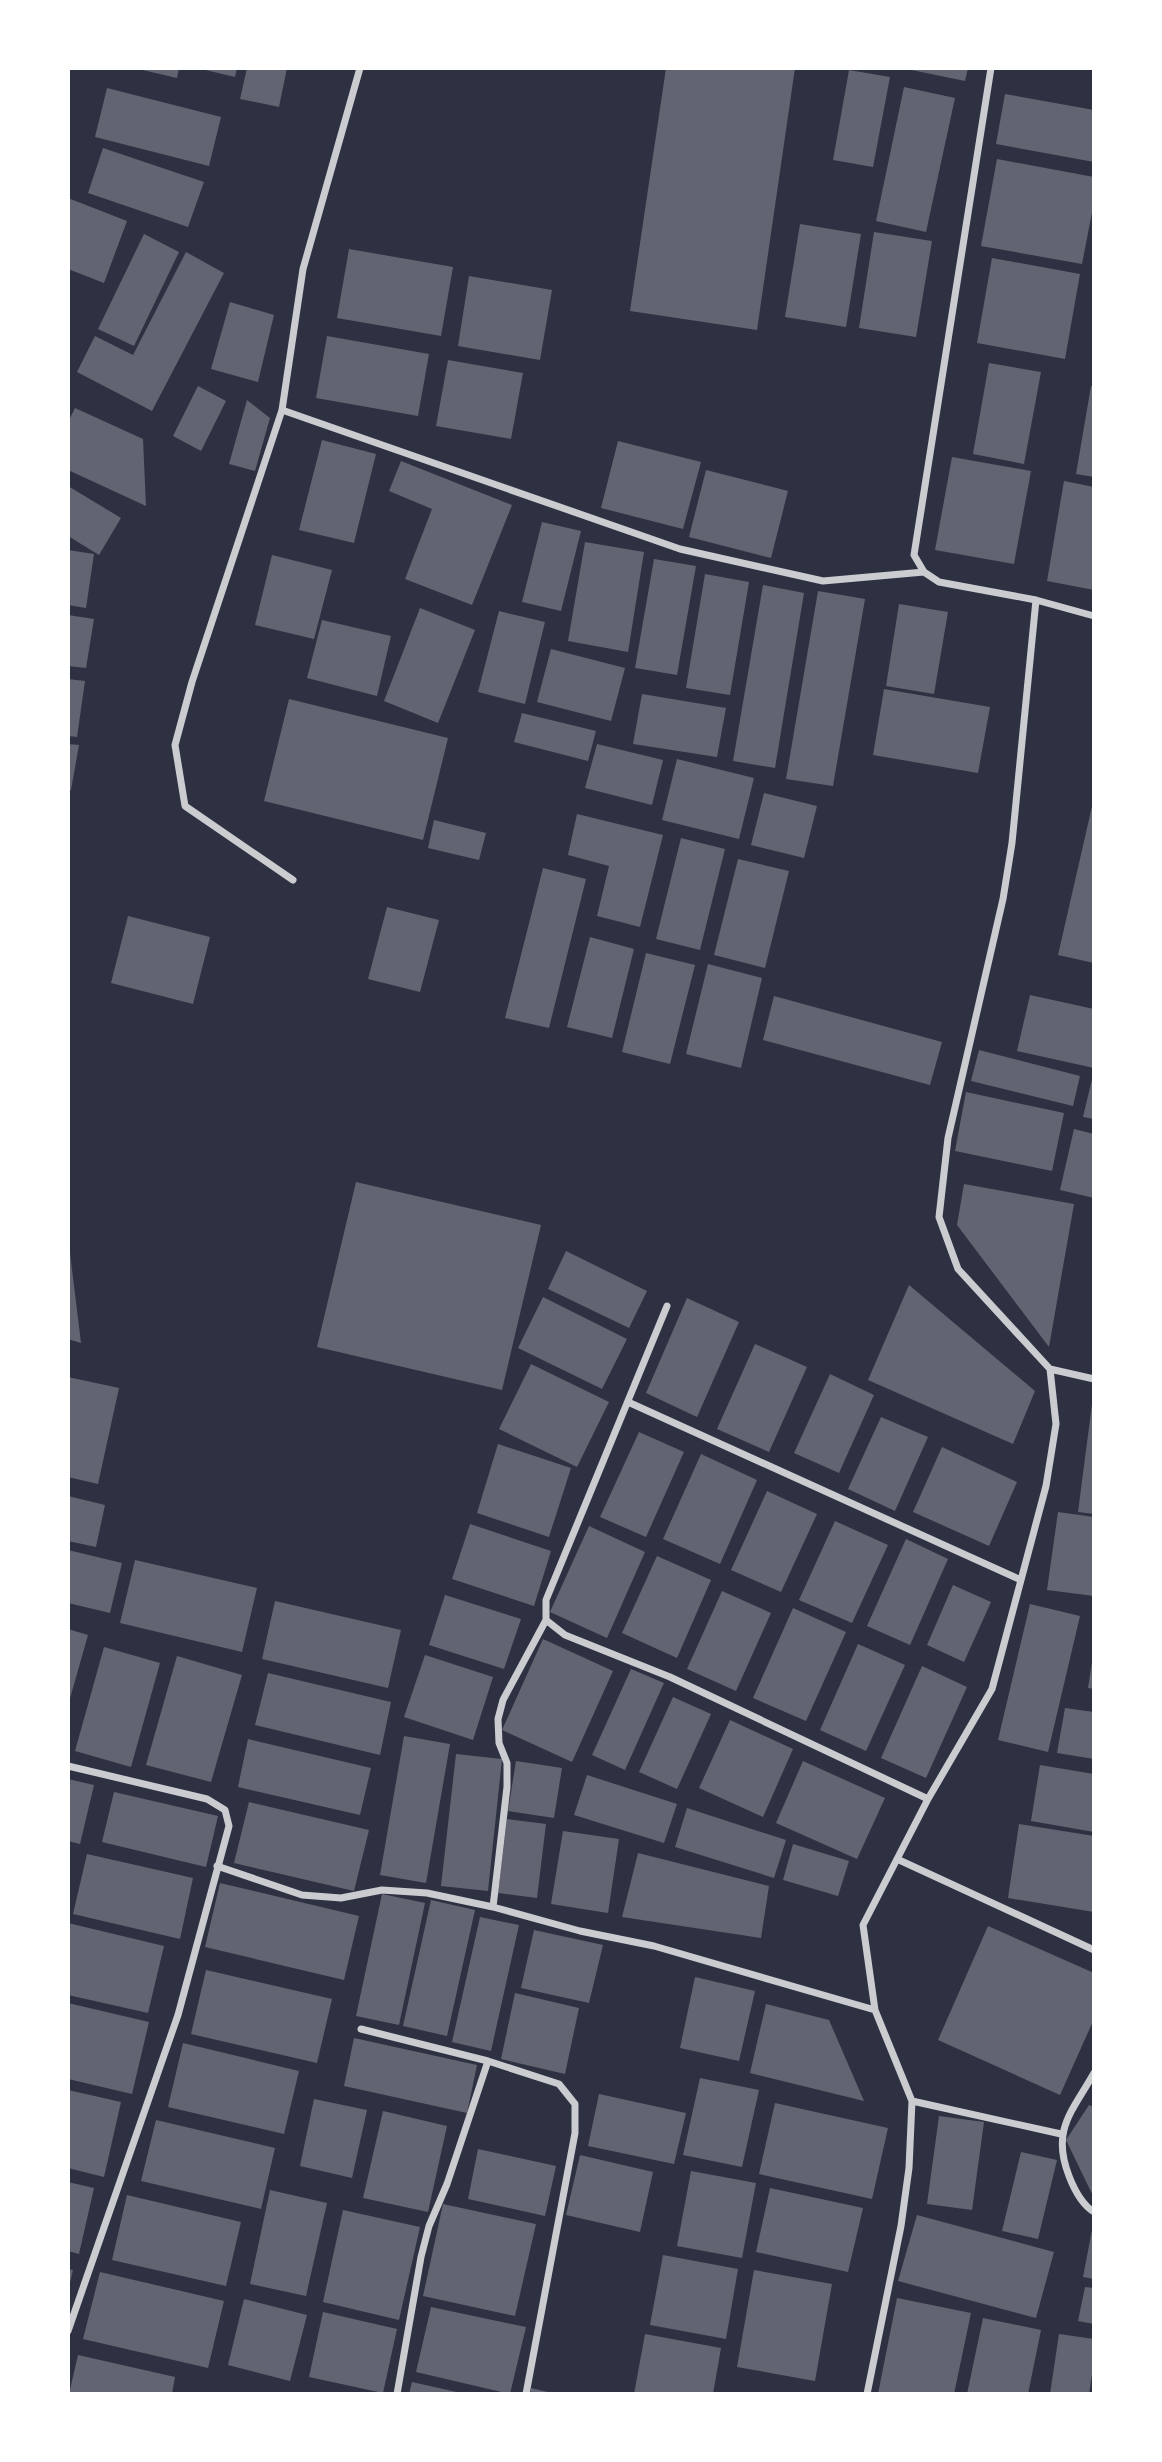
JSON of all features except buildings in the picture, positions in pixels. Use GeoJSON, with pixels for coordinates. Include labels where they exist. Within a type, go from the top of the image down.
{"type":"FeatureCollection","features":[{"type":"Feature","properties":{"kind":"street"},"geometry":{"type":"LineString","coordinates":[[293,880],[185,806],[175,745],[192,682],[282,410],[303,269],[360,68]]}},
{"type":"Feature","properties":{"kind":"street"},"geometry":{"type":"LineString","coordinates":[[991,68],[914,555],[924,572],[939,582],[1036,600],[1094,616]]}},
{"type":"Feature","properties":{"kind":"street"},"geometry":{"type":"LineString","coordinates":[[282,410],[680,549],[823,581],[924,572]]}},
{"type":"Feature","properties":{"kind":"street"},"geometry":{"type":"LineString","coordinates":[[1036,600],[1012,843],[1003,899],[948,1138],[939,1217],[958,1269],[1050,1368],[1094,1379]]}},
{"type":"Feature","properties":{"kind":"street"},"geometry":{"type":"LineString","coordinates":[[493,1907],[507,1787],[507,1763],[499,1743],[498,1719],[503,1700],[546,1620],[546,1600],[667,1306]]}},
{"type":"Feature","properties":{"kind":"street"},"geometry":{"type":"LineString","coordinates":[[867,2394],[901,2226],[909,2168],[912,2101],[875,2011],[863,1925],[928,1799],[992,1689],[1046,1486],[1056,1424],[1050,1368]]}},
{"type":"Feature","properties":{"kind":"street"},"geometry":{"type":"LineString","coordinates":[[628,1402],[1021,1580]]}},
{"type":"Feature","properties":{"kind":"street"},"geometry":{"type":"LineString","coordinates":[[546,1620],[565,1635],[670,1677],[928,1799]]}},
{"type":"Feature","properties":{"kind":"street"},"geometry":{"type":"LineString","coordinates":[[68,1766],[207,1799],[225,1810],[229,1826],[178,2015],[68,2331]]}},
{"type":"Feature","properties":{"kind":"street"},"geometry":{"type":"LineString","coordinates":[[897,1859],[1094,1950]]}},
{"type":"Feature","properties":{"kind":"street"},"geometry":{"type":"LineString","coordinates":[[217,1866],[302,1895],[341,1898],[382,1890],[427,1893],[493,1907],[580,1931],[654,1945],[875,2011]]}},
{"type":"Feature","properties":{"kind":"street"},"geometry":{"type":"LineString","coordinates":[[361,2029],[488,2061],[559,2084],[575,2104],[575,2133],[526,2394]]}},
{"type":"Feature","properties":{"kind":"street"},"geometry":{"type":"LineString","coordinates":[[397,2394],[429,2226],[447,2184],[488,2061]]}},
{"type":"Feature","properties":{"kind":"street"},"geometry":{"type":"LineString","coordinates":[[1094,2073],[1061,2134],[1062,2157],[1075,2192],[1094,2212]]}},
{"type":"Feature","properties":{"kind":"street"},"geometry":{"type":"LineString","coordinates":[[912,2101],[1061,2134]]}}]}
